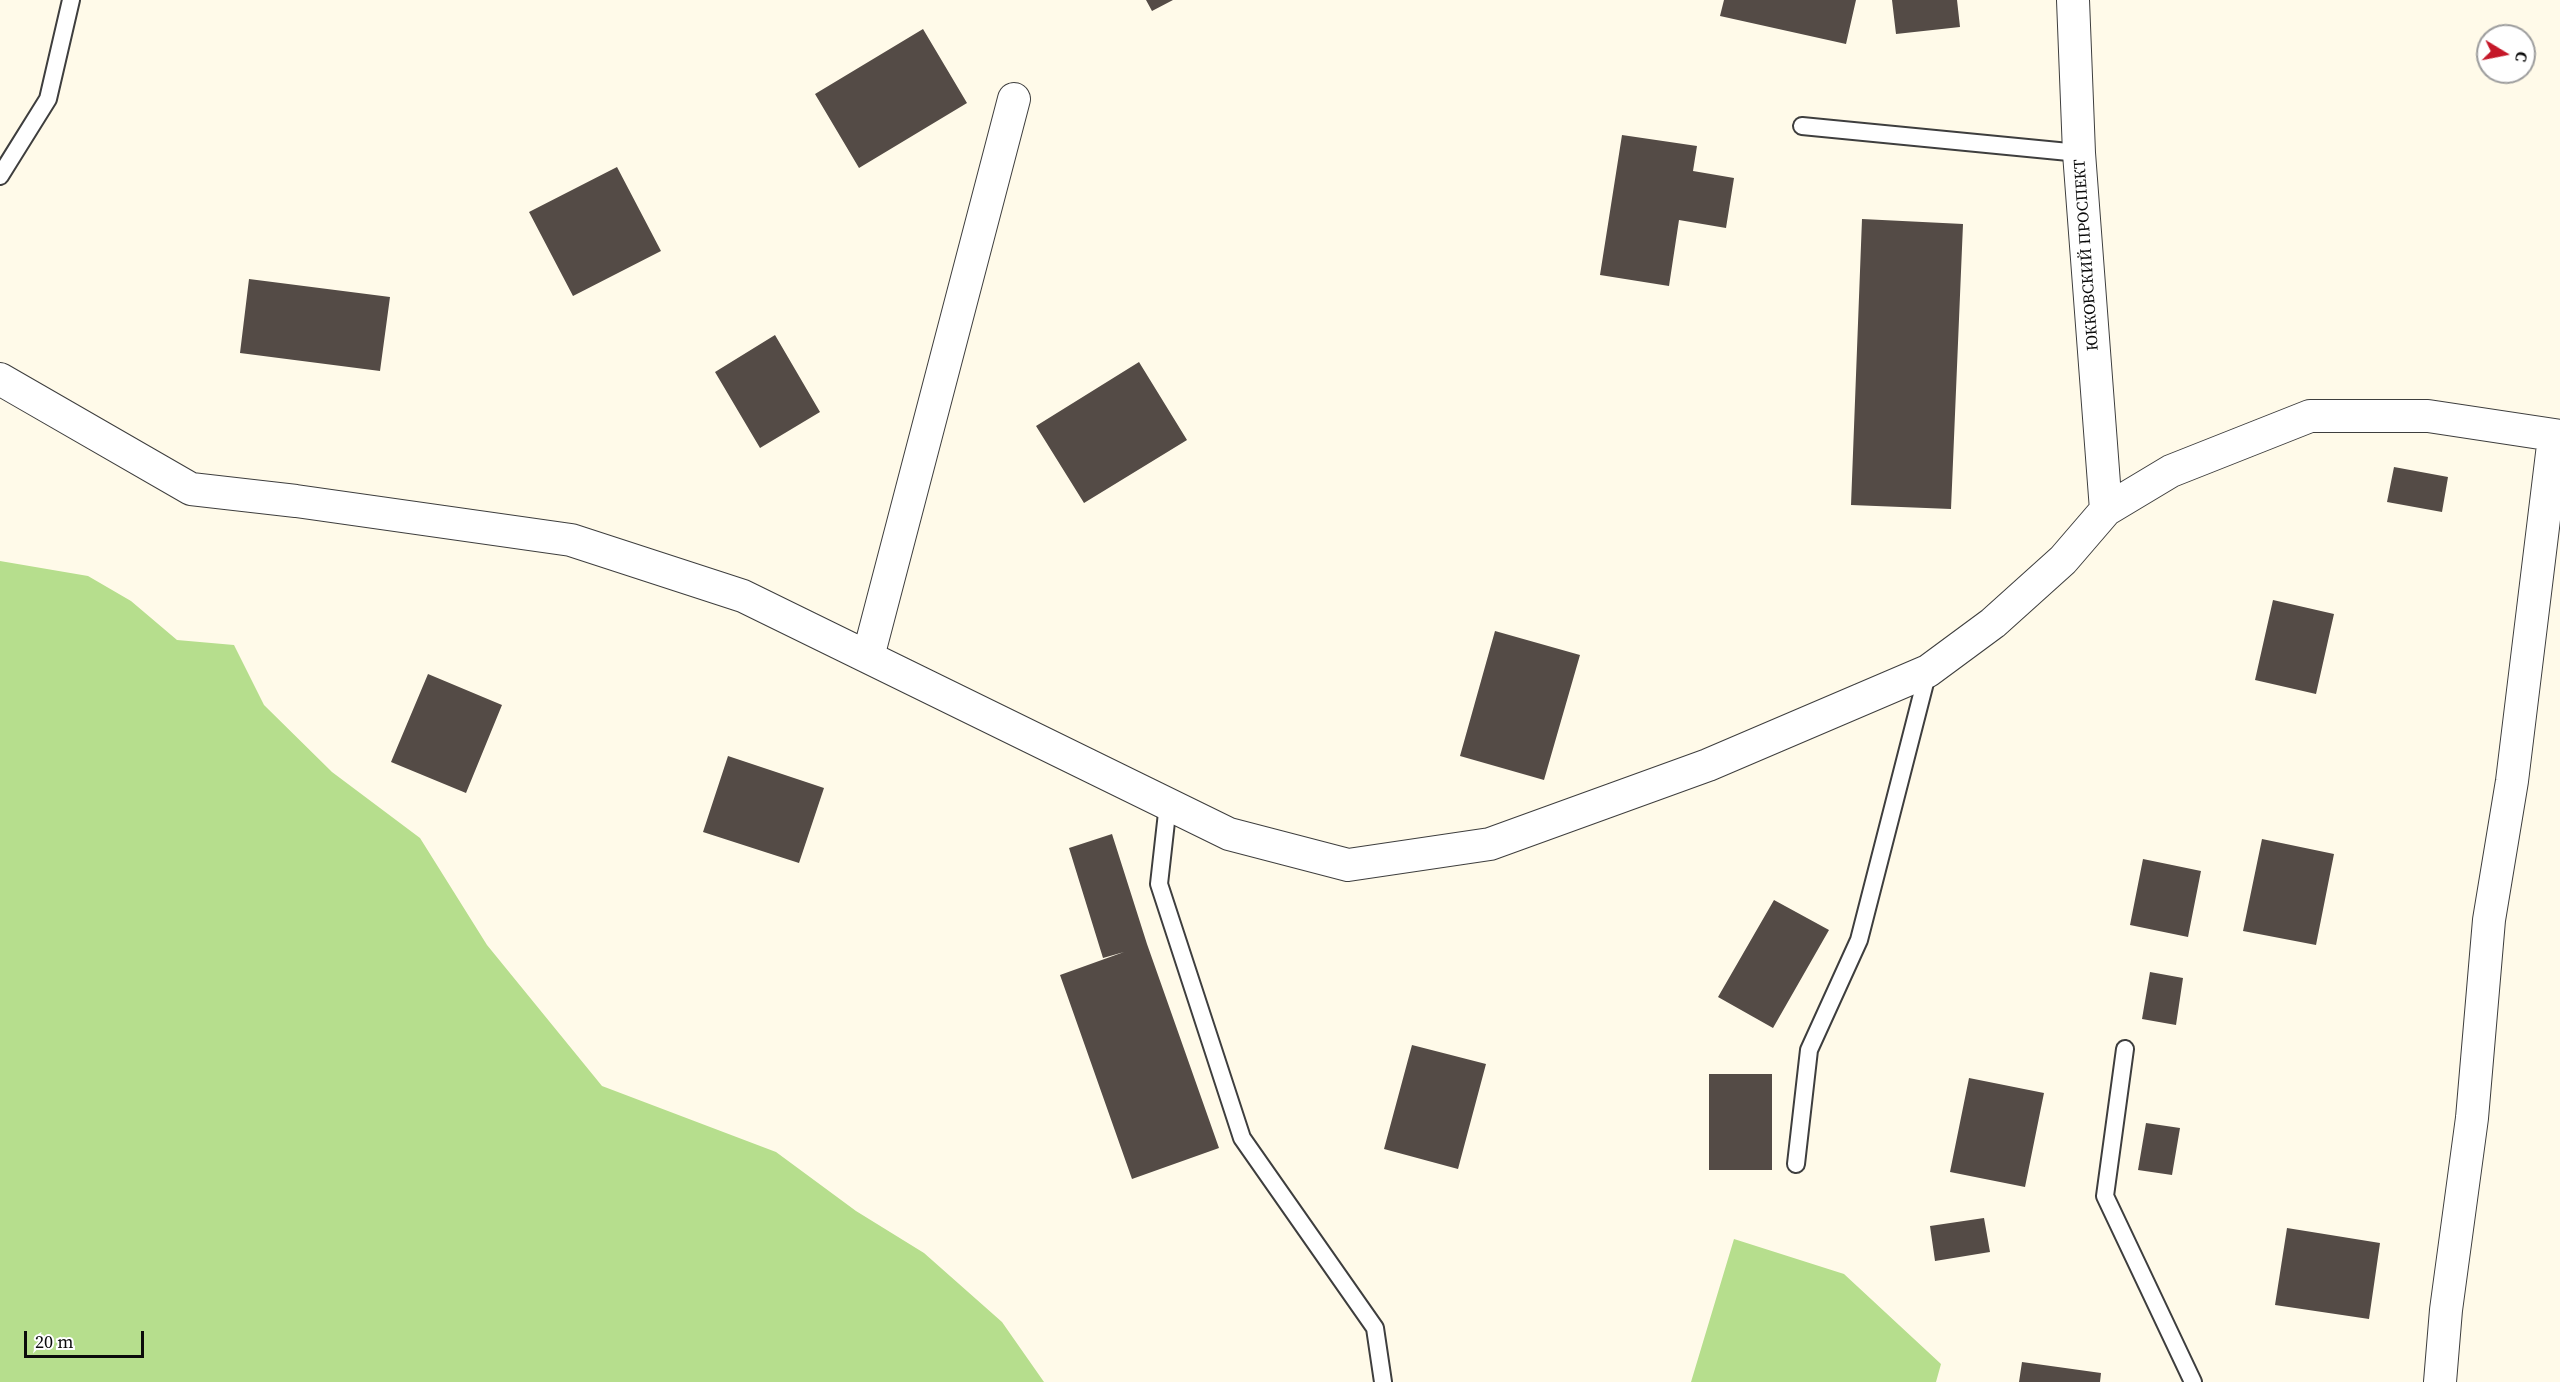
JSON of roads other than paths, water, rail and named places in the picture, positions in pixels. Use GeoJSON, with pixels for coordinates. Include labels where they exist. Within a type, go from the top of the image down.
{"type":"FeatureCollection","features":[{"type":"Feature","properties":{"kind":"street","name":"ЮККОВСКИЙ ПРОСПЕКТ"},"geometry":{"type":"LineString","coordinates":[[2073,0],[2079,153],[2106,510]]}},
{"type":"Feature","properties":{"kind":"street"},"geometry":{"type":"LineString","coordinates":[[868,657],[1014,99]]}},
{"type":"Feature","properties":{"kind":"street"},"geometry":{"type":"LineString","coordinates":[[0,379],[191,489],[571,540],[743,596],[1229,834],[1348,865],[1490,844],[1708,765],[1928,671],[1993,623],[2063,560],[2106,510],[2171,471],[2310,416],[2428,416],[2557,436],[2512,781],[2489,920],[2472,1118],[2446,1310],[2440,1382]]}},
{"type":"Feature","properties":{"kind":"lane"},"geometry":{"type":"LineString","coordinates":[[0,176],[48,99],[71,0]]}},
{"type":"Feature","properties":{"kind":"lane"},"geometry":{"type":"LineString","coordinates":[[1802,126],[2079,153]]}},
{"type":"Feature","properties":{"kind":"lane"},"geometry":{"type":"LineString","coordinates":[[1796,1164],[1809,1050],[1859,940],[1928,671]]}},
{"type":"Feature","properties":{"kind":"lane"},"geometry":{"type":"LineString","coordinates":[[1168,804],[1159,884],[1242,1138],[1376,1328],[1383,1382]]}},
{"type":"Feature","properties":{"kind":"lane"},"geometry":{"type":"LineString","coordinates":[[2125,1048],[2105,1196],[2193,1382]]}}]}
